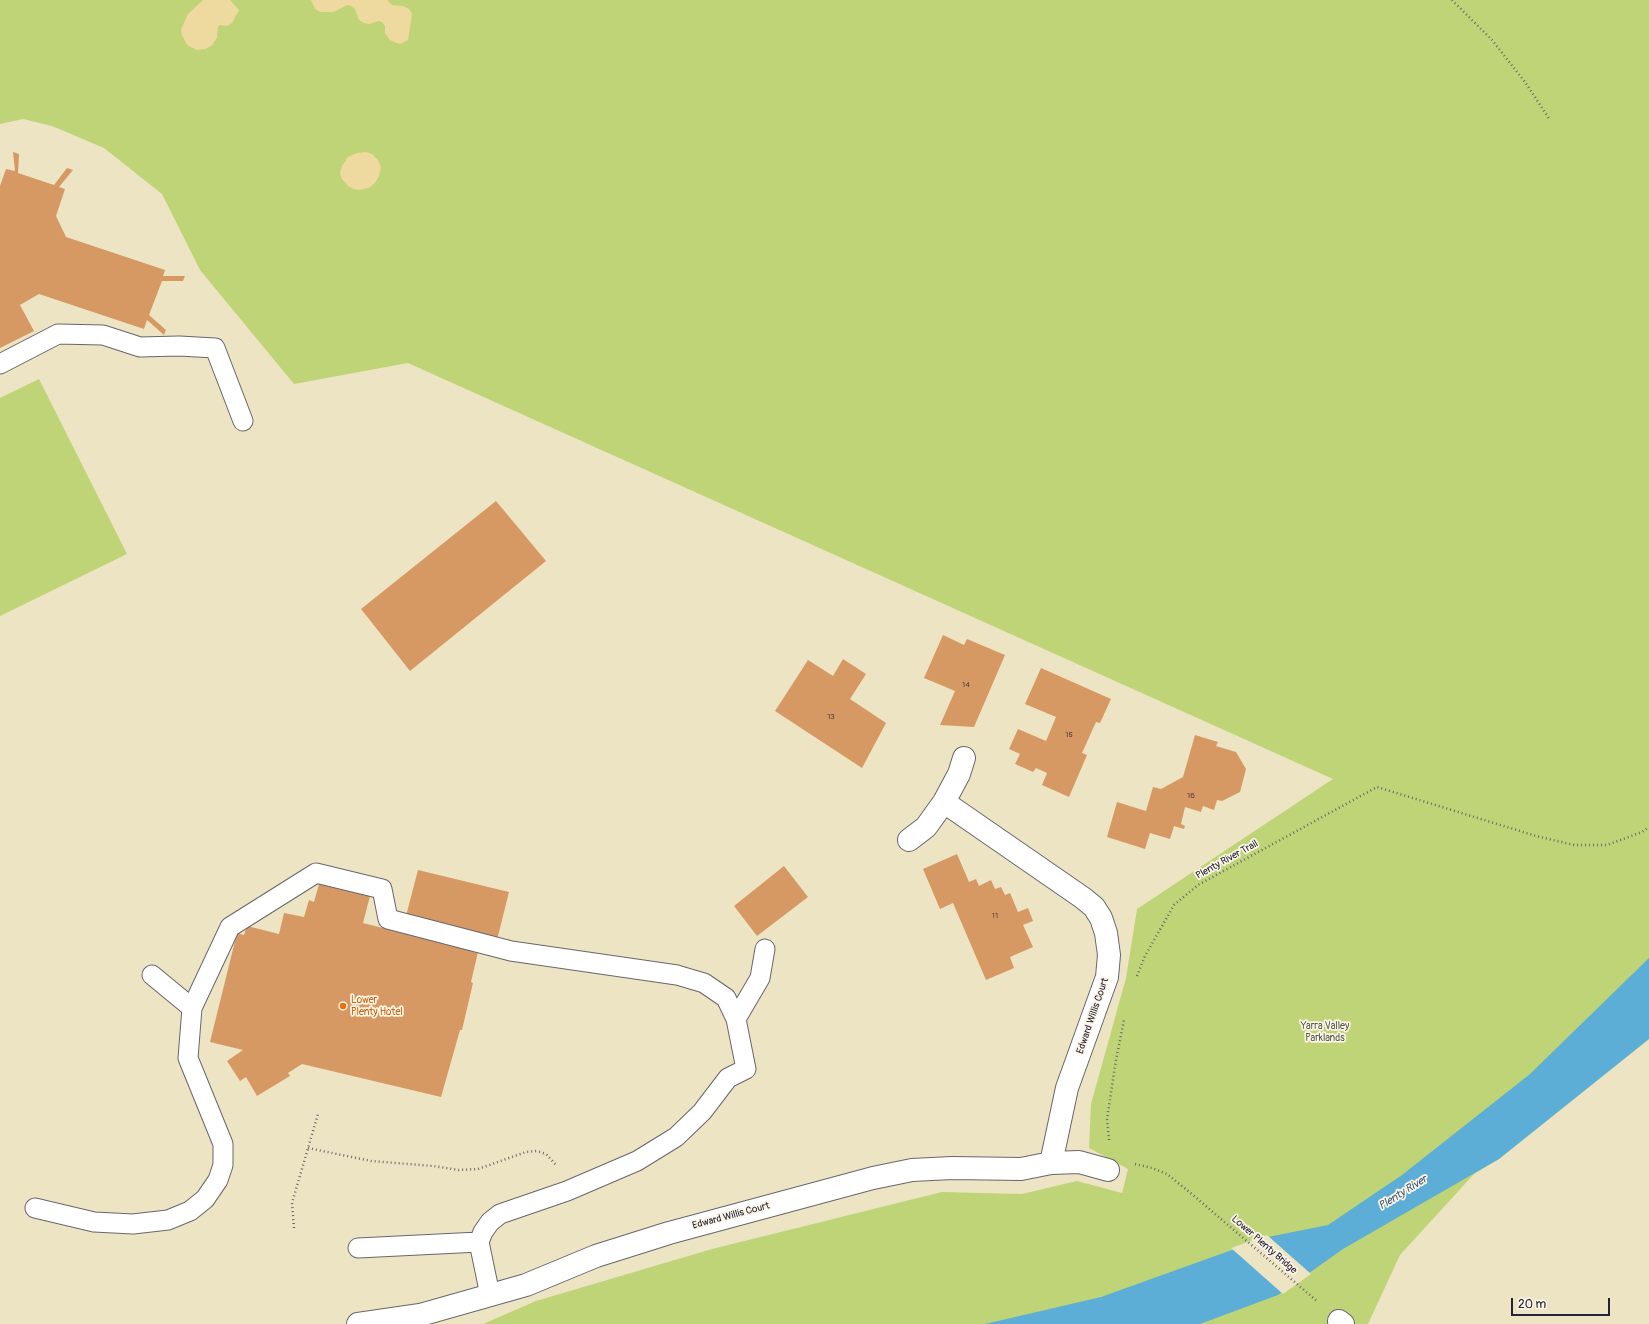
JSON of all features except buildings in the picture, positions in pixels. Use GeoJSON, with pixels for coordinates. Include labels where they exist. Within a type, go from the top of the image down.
{"type":"FeatureCollection","features":[{"type":"Feature","properties":{"kind":"street"},"geometry":{"type":"LineString","coordinates":[[909,840],[926,827],[944,802],[959,774],[964,758]]}},
{"type":"Feature","properties":{"kind":"street","name":"Edward Willis Court"},"geometry":{"type":"LineString","coordinates":[[944,802],[1083,898],[1094,907],[1101,918],[1106,933],[1109,955],[1107,977],[1067,1088],[1051,1163]]}},
{"type":"Feature","properties":{"kind":"street","name":"Edward Willis Court"},"geometry":{"type":"LineString","coordinates":[[358,1324],[413,1320],[526,1285],[596,1256],[669,1232],[873,1178],[912,1170],[952,1168],[1021,1169],[1051,1163],[1079,1162],[1108,1170]]}},
{"type":"Feature","properties":{"kind":"lane"},"geometry":{"type":"LineString","coordinates":[[0,364],[58,334],[103,335],[140,347],[179,346],[215,348],[243,421]]}},
{"type":"Feature","properties":{"kind":"lane"},"geometry":{"type":"LineString","coordinates":[[35,1208],[94,1222],[133,1224],[168,1220],[190,1211],[205,1199],[218,1180],[223,1165],[223,1144],[188,1058],[192,1008],[230,927],[316,872],[382,889],[388,919],[512,951],[677,975],[704,983],[726,998],[736,1019],[746,1069],[728,1078],[702,1112],[676,1137],[637,1161],[567,1191],[500,1214],[490,1222],[483,1232],[479,1242],[490,1295]]}},
{"type":"Feature","properties":{"kind":"lane"},"geometry":{"type":"LineString","coordinates":[[736,1019],[760,978],[765,949]]}},
{"type":"Feature","properties":{"kind":"lane"},"geometry":{"type":"LineString","coordinates":[[152,975],[192,1008]]}},
{"type":"Feature","properties":{"kind":"lane"},"geometry":{"type":"LineString","coordinates":[[358,1248],[479,1242]]}},
{"type":"Feature","properties":{"kind":"path"},"geometry":{"type":"LineString","coordinates":[[1452,0],[1492,40],[1526,82],[1550,120]]}},
{"type":"Feature","properties":{"kind":"path","name":"Plenty River Trail"},"geometry":{"type":"LineString","coordinates":[[1136,978],[1145,956],[1174,905],[1198,885],[1377,787],[1536,836],[1574,845],[1607,845],[1642,832],[1649,827]]}},
{"type":"Feature","properties":{"kind":"path"},"geometry":{"type":"LineString","coordinates":[[1110,1145],[1107,1119],[1125,1015]]}},
{"type":"Feature","properties":{"kind":"path"},"geometry":{"type":"LineString","coordinates":[[294,1228],[292,1203],[318,1114]]}},
{"type":"Feature","properties":{"kind":"path"},"geometry":{"type":"LineString","coordinates":[[308,1148],[371,1161],[433,1166],[459,1170],[478,1169],[526,1152],[537,1151],[546,1154],[557,1164],[567,1191]]}},
{"type":"Feature","properties":{"kind":"path","name":"Lower Plenty Bridge"},"geometry":{"type":"LineString","coordinates":[[1132,1163],[1152,1168],[1167,1174],[1213,1211],[1304,1290]]}},
{"type":"Feature","properties":{"kind":"green space","name":"Yarra Valley Parklands"},"geometry":{"type":"Polygon","coordinates":[[[0,0],[1649,0],[1649,1039],[1499,1159],[1474,1174],[1400,1255],[1368,1324],[483,1324],[536,1301],[712,1249],[942,1192],[1022,1194],[1077,1181],[1122,1193],[1128,1169],[1089,1148],[1091,1104],[1126,978],[1137,909],[1333,779],[408,363],[294,384],[200,270],[162,194],[104,148],[52,126],[23,119],[0,124],[0,0]]]}},
{"type":"Feature","properties":{"kind":"green space"},"geometry":{"type":"Polygon","coordinates":[[[39,379],[127,554],[0,616],[0,398],[39,379]]]}},
{"type":"Feature","properties":{"kind":"sand"},"geometry":{"type":"Polygon","coordinates":[[[203,0],[230,0],[239,10],[232,23],[227,26],[218,26],[217,38],[212,45],[206,49],[197,50],[187,45],[181,29],[188,14],[203,0]]]}},
{"type":"Feature","properties":{"kind":"sand"},"geometry":{"type":"Polygon","coordinates":[[[311,0],[387,0],[392,5],[403,6],[409,9],[412,14],[408,40],[400,44],[390,40],[385,33],[385,26],[382,22],[379,21],[369,24],[364,23],[359,20],[355,9],[351,6],[347,5],[334,12],[320,12],[315,9],[311,0]]]}},
{"type":"Feature","properties":{"kind":"sand"},"geometry":{"type":"Polygon","coordinates":[[[366,152],[372,154],[378,160],[381,167],[379,176],[375,183],[369,188],[360,190],[354,189],[348,186],[342,179],[340,173],[342,166],[348,157],[357,153],[366,152]]]}},
{"type":"Feature","properties":{"kind":"water","name":"Plenty River"},"geometry":{"type":"Polygon","coordinates":[[[1649,958],[1649,1039],[1499,1159],[1343,1249],[1278,1295],[1200,1324],[985,1324],[1101,1297],[1268,1237],[1328,1225],[1402,1175],[1530,1074],[1649,958]]]}},
{"type":"Feature","properties":{"kind":"pier"},"geometry":{"type":"Polygon","coordinates":[[[1267,1235],[1311,1274],[1283,1294],[1231,1248],[1267,1235]]]}},
{"type":"Feature","properties":{"kind":"place","name":"Lower Plenty Hotel"},"geometry":{"type":"Point","coordinates":[343,1006]}}]}
